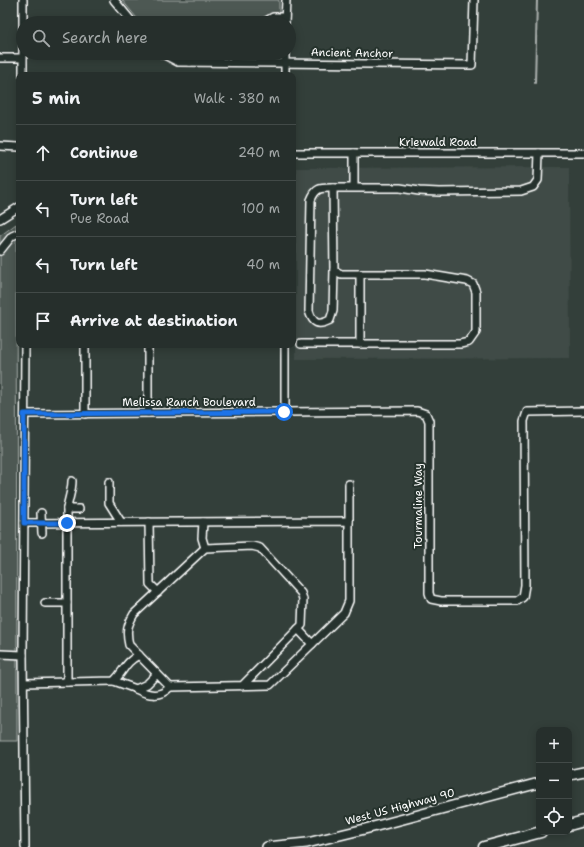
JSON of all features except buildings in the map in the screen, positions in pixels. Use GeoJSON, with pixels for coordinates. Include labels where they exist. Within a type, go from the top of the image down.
{"type":"FeatureCollection","features":[{"type":"Feature","properties":{"kind":"highway"},"geometry":{"type":"LineString","coordinates":[[572,823],[584,821]]}},
{"type":"Feature","properties":{"kind":"highway"},"geometry":{"type":"LineString","coordinates":[[484,847],[536,833]]}},
{"type":"Feature","properties":{"kind":"main road"},"geometry":{"type":"LineString","coordinates":[[572,775],[584,772]]}},
{"type":"Feature","properties":{"kind":"main road","name":"West US Highway 90"},"geometry":{"type":"LineString","coordinates":[[266,847],[315,841],[373,827],[536,783]]}},
{"type":"Feature","properties":{"kind":"street"},"geometry":{"type":"LineString","coordinates":[[23,0],[23,16]]}},
{"type":"Feature","properties":{"kind":"street"},"geometry":{"type":"LineString","coordinates":[[114,0],[127,16]]}},
{"type":"Feature","properties":{"kind":"street"},"geometry":{"type":"LineString","coordinates":[[285,16],[286,0]]}},
{"type":"Feature","properties":{"kind":"street","name":"Ancient Anchor"},"geometry":{"type":"LineString","coordinates":[[174,60],[178,62],[472,65],[474,0]]}},
{"type":"Feature","properties":{"kind":"street"},"geometry":{"type":"LineString","coordinates":[[0,58],[16,58]]}},
{"type":"Feature","properties":{"kind":"street"},"geometry":{"type":"LineString","coordinates":[[22,60],[22,72]]}},
{"type":"Feature","properties":{"kind":"street"},"geometry":{"type":"LineString","coordinates":[[285,63],[285,72]]}},
{"type":"Feature","properties":{"kind":"street"},"geometry":{"type":"LineString","coordinates":[[0,146],[16,147]]}},
{"type":"Feature","properties":{"kind":"street"},"geometry":{"type":"LineString","coordinates":[[354,153],[354,187]]}},
{"type":"Feature","properties":{"kind":"street"},"geometry":{"type":"LineString","coordinates":[[334,188],[333,311],[330,320],[324,323],[316,322],[312,319],[309,311],[311,200],[314,192],[320,188],[354,187],[400,188],[440,192],[521,191],[533,187],[538,180],[539,153]]}},
{"type":"Feature","properties":{"kind":"street","name":"Kriewald Road"},"geometry":{"type":"LineString","coordinates":[[296,154],[584,153]]}},
{"type":"Feature","properties":{"kind":"street"},"geometry":{"type":"LineString","coordinates":[[0,219],[16,209]]}},
{"type":"Feature","properties":{"kind":"street"},"geometry":{"type":"LineString","coordinates":[[0,251],[12,236],[16,234]]}},
{"type":"Feature","properties":{"kind":"street"},"geometry":{"type":"LineString","coordinates":[[301,344],[460,344],[469,342],[476,332],[476,292],[473,284],[467,281],[425,274],[341,274],[334,270]]}},
{"type":"Feature","properties":{"kind":"street"},"geometry":{"type":"LineString","coordinates":[[360,274],[360,344]]}},
{"type":"Feature","properties":{"kind":"street"},"geometry":{"type":"LineString","coordinates":[[25,348],[25,847]]}},
{"type":"Feature","properties":{"kind":"street"},"geometry":{"type":"LineString","coordinates":[[85,348],[85,414]]}},
{"type":"Feature","properties":{"kind":"street"},"geometry":{"type":"LineString","coordinates":[[148,348],[148,413]]}},
{"type":"Feature","properties":{"kind":"street"},"geometry":{"type":"LineString","coordinates":[[284,412],[285,348]]}},
{"type":"Feature","properties":{"kind":"street","name":"Melissa Ranch Boulevard"},"geometry":{"type":"LineString","coordinates":[[24,414],[417,411],[426,414]]}},
{"type":"Feature","properties":{"kind":"street","name":"Tourmaline Way"},"geometry":{"type":"LineString","coordinates":[[426,414],[429,421],[429,593],[431,598],[441,601],[517,601],[523,597],[525,585],[524,421],[527,412],[584,411]]}},
{"type":"Feature","properties":{"kind":"street"},"geometry":{"type":"LineString","coordinates":[[67,682],[66,510],[72,481]]}},
{"type":"Feature","properties":{"kind":"street"},"geometry":{"type":"LineString","coordinates":[[109,482],[109,503],[121,522]]}},
{"type":"Feature","properties":{"kind":"street"},"geometry":{"type":"LineString","coordinates":[[24,683],[114,681],[146,694],[165,692],[170,687],[270,685],[344,613],[349,601],[350,484]]}},
{"type":"Feature","properties":{"kind":"street"},"geometry":{"type":"LineString","coordinates":[[66,510],[80,509]]}},
{"type":"Feature","properties":{"kind":"street"},"geometry":{"type":"LineString","coordinates":[[42,513],[42,533]]}},
{"type":"Feature","properties":{"kind":"street"},"geometry":{"type":"LineString","coordinates":[[24,523],[349,521]]}},
{"type":"Feature","properties":{"kind":"street"},"geometry":{"type":"LineString","coordinates":[[149,522],[150,584],[158,592]]}},
{"type":"Feature","properties":{"kind":"street"},"geometry":{"type":"LineString","coordinates":[[203,522],[202,538],[204,548]]}},
{"type":"Feature","properties":{"kind":"street"},"geometry":{"type":"LineString","coordinates":[[170,687],[129,645],[127,636],[128,625],[134,614],[204,548],[252,546],[260,548],[301,593],[303,599],[302,625],[242,686]]}},
{"type":"Feature","properties":{"kind":"street"},"geometry":{"type":"LineString","coordinates":[[45,603],[67,603]]}},
{"type":"Feature","properties":{"kind":"street"},"geometry":{"type":"LineString","coordinates":[[298,629],[312,644]]}},
{"type":"Feature","properties":{"kind":"street"},"geometry":{"type":"LineString","coordinates":[[0,654],[24,655]]}},
{"type":"Feature","properties":{"kind":"street"},"geometry":{"type":"LineString","coordinates":[[114,681],[121,675],[125,665],[131,659],[139,655]]}},
{"type":"Feature","properties":{"kind":"street"},"geometry":{"type":"LineString","coordinates":[[136,689],[147,684],[157,674]]}},
{"type":"Feature","properties":{"kind":"shaded area"},"geometry":{"type":"Polygon","coordinates":[[[122,0],[279,0],[279,16],[135,16],[122,0]]]}},
{"type":"Feature","properties":{"kind":"shaded area"},"geometry":{"type":"Polygon","coordinates":[[[569,167],[570,358],[296,359],[296,168],[569,167]]]}},
{"type":"Feature","properties":{"kind":"shaded area"},"geometry":{"type":"Polygon","coordinates":[[[16,224],[17,741],[0,741],[0,236],[16,224]]]}},
{"type":"Feature","properties":{"kind":"waterway"},"geometry":{"type":"LineString","coordinates":[[535,83],[537,0]]}},
{"type":"Feature","properties":{"kind":"route"},"geometry":{"type":"LineString","coordinates":[[67,523],[24,523],[24,414],[284,412]]}}]}
